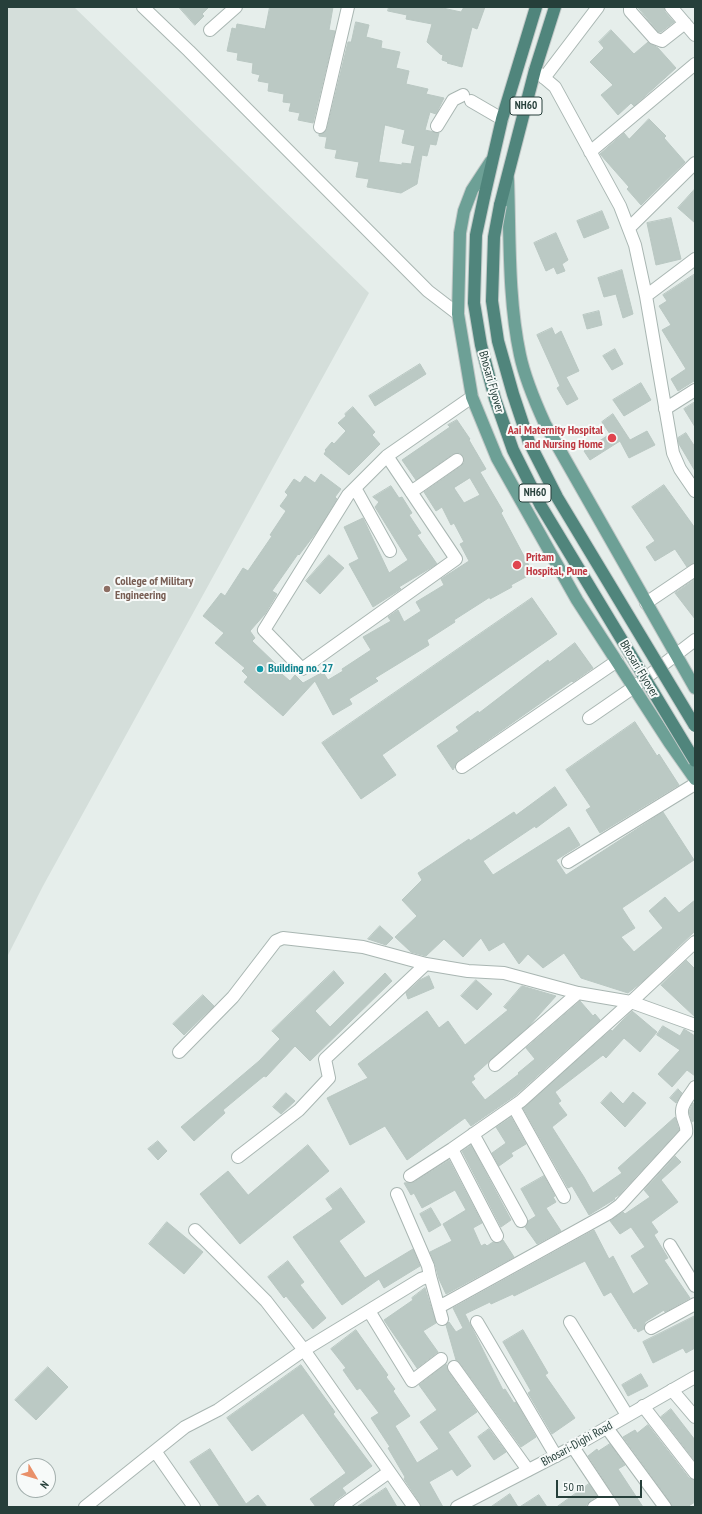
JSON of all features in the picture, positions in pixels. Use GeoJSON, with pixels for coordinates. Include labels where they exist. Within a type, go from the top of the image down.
{"type":"FeatureCollection","features":[{"type":"Feature","properties":{"kind":"highway","name":"NH60"},"geometry":{"type":"LineString","coordinates":[[491,161],[502,119],[536,7]]}},
{"type":"Feature","properties":{"kind":"highway","name":"NH60"},"geometry":{"type":"LineString","coordinates":[[508,173],[539,74],[555,7]]}},
{"type":"Feature","properties":{"kind":"highway","name":"Bhosari Flyover"},"geometry":{"type":"LineString","coordinates":[[491,161],[476,235],[474,303],[483,353],[495,399],[513,450],[541,506],[695,761]]}},
{"type":"Feature","properties":{"kind":"highway","name":"Bhosari Flyover"},"geometry":{"type":"LineString","coordinates":[[508,173],[494,237],[492,301],[498,341],[512,394],[529,442],[557,497],[695,726]]}},
{"type":"Feature","properties":{"kind":"main road"},"geometry":{"type":"LineString","coordinates":[[491,161],[472,190],[464,211],[460,233],[458,314],[472,397],[497,458],[577,600],[695,780]]}},
{"type":"Feature","properties":{"kind":"main road"},"geometry":{"type":"LineString","coordinates":[[508,173],[512,306],[520,356],[530,389],[545,424],[695,688]]}},
{"type":"Feature","properties":{"kind":"street"},"geometry":{"type":"LineString","coordinates":[[143,7],[189,51],[428,291],[458,314]]}},
{"type":"Feature","properties":{"kind":"street"},"geometry":{"type":"LineString","coordinates":[[210,30],[236,7]]}},
{"type":"Feature","properties":{"kind":"street"},"geometry":{"type":"LineString","coordinates":[[320,128],[348,7]]}},
{"type":"Feature","properties":{"kind":"street"},"geometry":{"type":"LineString","coordinates":[[598,7],[539,74],[555,88],[620,206],[629,228],[635,245],[646,296],[673,453],[680,469],[695,491]]}},
{"type":"Feature","properties":{"kind":"street"},"geometry":{"type":"LineString","coordinates":[[630,7],[630,11],[657,40],[662,41],[685,23]]}},
{"type":"Feature","properties":{"kind":"street"},"geometry":{"type":"LineString","coordinates":[[671,7],[695,35]]}},
{"type":"Feature","properties":{"kind":"street"},"geometry":{"type":"LineString","coordinates":[[590,152],[695,64]]}},
{"type":"Feature","properties":{"kind":"street"},"geometry":{"type":"LineString","coordinates":[[437,126],[453,100],[467,98],[502,119]]}},
{"type":"Feature","properties":{"kind":"street"},"geometry":{"type":"LineString","coordinates":[[629,228],[695,163]]}},
{"type":"Feature","properties":{"kind":"street"},"geometry":{"type":"LineString","coordinates":[[646,296],[695,259]]}},
{"type":"Feature","properties":{"kind":"street"},"geometry":{"type":"LineString","coordinates":[[665,409],[695,390]]}},
{"type":"Feature","properties":{"kind":"street"},"geometry":{"type":"LineString","coordinates":[[387,456],[456,559],[302,669],[264,630],[348,496],[355,488],[387,456],[472,397]]}},
{"type":"Feature","properties":{"kind":"street"},"geometry":{"type":"LineString","coordinates":[[411,492],[457,460]]}},
{"type":"Feature","properties":{"kind":"street"},"geometry":{"type":"LineString","coordinates":[[355,488],[390,551]]}},
{"type":"Feature","properties":{"kind":"street"},"geometry":{"type":"LineString","coordinates":[[646,603],[695,570]]}},
{"type":"Feature","properties":{"kind":"street"},"geometry":{"type":"LineString","coordinates":[[589,718],[634,687],[695,640]]}},
{"type":"Feature","properties":{"kind":"street"},"geometry":{"type":"LineString","coordinates":[[462,767],[617,661]]}},
{"type":"Feature","properties":{"kind":"street"},"geometry":{"type":"LineString","coordinates":[[568,862],[695,784]]}},
{"type":"Feature","properties":{"kind":"street"},"geometry":{"type":"LineString","coordinates":[[179,1052],[233,997],[276,942],[283,938],[363,947],[426,964],[468,971],[504,973],[578,993],[631,1002],[695,1025]]}},
{"type":"Feature","properties":{"kind":"street"},"geometry":{"type":"LineString","coordinates":[[410,1176],[514,1107],[631,1002],[695,942]]}},
{"type":"Feature","properties":{"kind":"street"},"geometry":{"type":"LineString","coordinates":[[238,1156],[299,1110],[329,1078],[325,1059],[426,964]]}},
{"type":"Feature","properties":{"kind":"street"},"geometry":{"type":"LineString","coordinates":[[495,1065],[578,993]]}},
{"type":"Feature","properties":{"kind":"street"},"geometry":{"type":"LineString","coordinates":[[397,1194],[428,1266],[440,1313],[609,1213],[620,1205],[686,1133],[687,1128],[681,1112],[695,1087]]}},
{"type":"Feature","properties":{"kind":"street"},"geometry":{"type":"LineString","coordinates":[[514,1107],[564,1197]]}},
{"type":"Feature","properties":{"kind":"street"},"geometry":{"type":"LineString","coordinates":[[473,1134],[521,1221]]}},
{"type":"Feature","properties":{"kind":"street"},"geometry":{"type":"LineString","coordinates":[[452,1149],[497,1236]]}},
{"type":"Feature","properties":{"kind":"street"},"geometry":{"type":"LineString","coordinates":[[195,1230],[266,1301],[304,1350],[414,1507]]}},
{"type":"Feature","properties":{"kind":"street"},"geometry":{"type":"LineString","coordinates":[[670,1245],[695,1286]]}},
{"type":"Feature","properties":{"kind":"street"},"geometry":{"type":"LineString","coordinates":[[84,1507],[185,1427],[218,1410],[304,1350],[421,1279],[430,1276]]}},
{"type":"Feature","properties":{"kind":"street"},"geometry":{"type":"LineString","coordinates":[[651,1328],[695,1304]]}},
{"type":"Feature","properties":{"kind":"street"},"geometry":{"type":"LineString","coordinates":[[369,1310],[412,1381],[441,1359]]}},
{"type":"Feature","properties":{"kind":"street"},"geometry":{"type":"LineString","coordinates":[[477,1322],[556,1456]]}},
{"type":"Feature","properties":{"kind":"street"},"geometry":{"type":"LineString","coordinates":[[570,1322],[627,1415]]}},
{"type":"Feature","properties":{"kind":"street"},"geometry":{"type":"LineString","coordinates":[[454,1367],[528,1470]]}},
{"type":"Feature","properties":{"kind":"street","name":"Bhosari-Dighi Road"},"geometry":{"type":"LineString","coordinates":[[457,1507],[572,1448],[695,1377]]}},
{"type":"Feature","properties":{"kind":"street"},"geometry":{"type":"LineString","coordinates":[[672,1390],[695,1417]]}},
{"type":"Feature","properties":{"kind":"street"},"geometry":{"type":"LineString","coordinates":[[643,1406],[695,1473]]}},
{"type":"Feature","properties":{"kind":"street"},"geometry":{"type":"LineString","coordinates":[[607,1428],[665,1507]]}},
{"type":"Feature","properties":{"kind":"street"},"geometry":{"type":"LineString","coordinates":[[572,1448],[610,1503],[594,1507]]}},
{"type":"Feature","properties":{"kind":"street"},"geometry":{"type":"LineString","coordinates":[[155,1451],[194,1507]]}},
{"type":"Feature","properties":{"kind":"street"},"geometry":{"type":"LineString","coordinates":[[340,1507],[389,1472]]}},
{"type":"Feature","properties":{"kind":"shaded area","name":"College of Military Engineering"},"geometry":{"type":"Polygon","coordinates":[[[7,7],[74,7],[369,293],[43,886],[7,957],[7,7]]]}},
{"type":"Feature","properties":{"kind":"building"},"geometry":{"type":"Polygon","coordinates":[[[179,7],[209,7],[202,14],[204,16],[195,25],[179,7]]]}},
{"type":"Feature","properties":{"kind":"building"},"geometry":{"type":"Polygon","coordinates":[[[270,7],[333,7],[329,30],[335,31],[313,123],[298,120],[300,113],[289,111],[291,103],[283,102],[284,94],[268,91],[269,83],[258,81],[260,75],[252,73],[253,63],[237,60],[238,53],[227,51],[232,28],[236,29],[237,24],[265,29],[270,7]]]}},
{"type":"Feature","properties":{"kind":"building"},"geometry":{"type":"Polygon","coordinates":[[[389,7],[438,7],[461,12],[464,7],[485,7],[477,29],[472,27],[462,67],[442,60],[443,55],[427,42],[432,24],[406,19],[407,15],[388,11],[389,7]]]}},
{"type":"Feature","properties":{"kind":"building"},"geometry":{"type":"Polygon","coordinates":[[[638,7],[664,7],[665,12],[674,22],[661,32],[658,32],[638,7]]]}},
{"type":"Feature","properties":{"kind":"building"},"geometry":{"type":"Polygon","coordinates":[[[356,22],[369,25],[366,37],[382,41],[381,48],[400,52],[396,68],[409,71],[406,84],[428,89],[426,94],[444,98],[436,114],[430,112],[425,130],[439,133],[436,145],[430,144],[427,156],[422,155],[417,184],[401,193],[367,187],[369,179],[356,177],[359,162],[335,158],[337,150],[325,148],[327,137],[319,136],[319,134],[325,132],[327,129],[348,42],[351,42],[356,22]],[[385,125],[379,162],[402,165],[402,163],[411,164],[415,146],[402,143],[405,130],[385,125]]]}},
{"type":"Feature","properties":{"kind":"building"},"geometry":{"type":"Polygon","coordinates":[[[611,30],[634,54],[648,42],[658,48],[676,68],[634,106],[631,103],[618,115],[601,95],[613,85],[590,62],[604,48],[599,42],[611,30]]]}},
{"type":"Feature","properties":{"kind":"building"},"geometry":{"type":"Polygon","coordinates":[[[649,119],[666,136],[664,138],[685,162],[641,205],[627,189],[629,187],[600,154],[624,133],[629,139],[649,119]]]}},
{"type":"Feature","properties":{"kind":"building"},"geometry":{"type":"Polygon","coordinates":[[[695,189],[695,223],[678,208],[695,189]]]}},
{"type":"Feature","properties":{"kind":"building"},"geometry":{"type":"Polygon","coordinates":[[[602,211],[609,228],[584,238],[577,221],[602,211]]]}},
{"type":"Feature","properties":{"kind":"building"},"geometry":{"type":"Polygon","coordinates":[[[671,218],[681,259],[656,265],[647,223],[671,218]]]}},
{"type":"Feature","properties":{"kind":"building"},"geometry":{"type":"Polygon","coordinates":[[[556,233],[568,260],[562,264],[565,271],[557,274],[554,267],[546,271],[534,243],[556,233]]]}},
{"type":"Feature","properties":{"kind":"building"},"geometry":{"type":"Polygon","coordinates":[[[622,270],[633,314],[623,318],[616,294],[604,297],[598,278],[622,270]]]}},
{"type":"Feature","properties":{"kind":"building"},"geometry":{"type":"Polygon","coordinates":[[[695,274],[695,383],[694,381],[678,391],[671,379],[686,369],[662,330],[671,325],[659,306],[667,301],[663,295],[695,274]]]}},
{"type":"Feature","properties":{"kind":"building"},"geometry":{"type":"Polygon","coordinates":[[[599,311],[602,325],[587,329],[583,315],[599,311]]]}},
{"type":"Feature","properties":{"kind":"building"},"geometry":{"type":"Polygon","coordinates":[[[552,328],[555,335],[561,331],[579,371],[566,377],[578,399],[567,405],[557,388],[560,386],[537,335],[552,328]]]}},
{"type":"Feature","properties":{"kind":"building"},"geometry":{"type":"Polygon","coordinates":[[[615,349],[623,364],[612,370],[603,356],[615,349]]]}},
{"type":"Feature","properties":{"kind":"building"},"geometry":{"type":"Polygon","coordinates":[[[420,364],[426,374],[375,406],[369,396],[420,364]]]}},
{"type":"Feature","properties":{"kind":"building"},"geometry":{"type":"Polygon","coordinates":[[[641,383],[651,400],[624,416],[613,400],[641,383]]]}},
{"type":"Feature","properties":{"kind":"building"},"geometry":{"type":"Polygon","coordinates":[[[695,402],[695,427],[684,409],[695,402]]]}},
{"type":"Feature","properties":{"kind":"building"},"geometry":{"type":"Polygon","coordinates":[[[353,407],[375,432],[372,435],[380,444],[349,475],[324,454],[326,451],[325,450],[332,442],[334,444],[346,431],[338,423],[353,407]]]}},
{"type":"Feature","properties":{"kind":"building"},"geometry":{"type":"Polygon","coordinates":[[[613,414],[630,440],[647,431],[655,445],[629,458],[620,441],[590,460],[584,451],[610,434],[602,422],[613,414]]]}},
{"type":"Feature","properties":{"kind":"building"},"geometry":{"type":"Polygon","coordinates":[[[457,420],[470,439],[469,440],[486,469],[480,472],[503,511],[501,513],[533,573],[490,599],[490,597],[454,620],[455,622],[427,640],[429,645],[375,678],[378,681],[349,699],[352,704],[333,715],[315,681],[283,716],[244,682],[248,677],[242,671],[245,668],[215,643],[224,633],[203,616],[221,593],[225,596],[243,568],[248,571],[272,536],[270,535],[286,511],[280,506],[288,495],[285,492],[294,479],[300,483],[305,476],[315,483],[321,474],[341,489],[335,497],[337,499],[318,530],[299,555],[298,554],[272,591],[277,594],[265,614],[250,631],[255,638],[252,641],[278,666],[276,669],[290,681],[295,675],[303,683],[323,672],[328,680],[343,671],[342,669],[371,650],[363,637],[391,621],[388,617],[398,610],[404,622],[421,611],[416,602],[444,585],[441,579],[469,561],[460,544],[464,542],[454,523],[451,525],[442,507],[436,511],[424,492],[461,466],[464,463],[463,456],[460,453],[453,454],[416,480],[402,460],[450,427],[448,425],[457,420]],[[470,478],[454,488],[464,503],[480,495],[470,478]]]}},
{"type":"Feature","properties":{"kind":"building"},"geometry":{"type":"Polygon","coordinates":[[[686,433],[695,447],[695,471],[679,444],[678,438],[686,433]]]}},
{"type":"Feature","properties":{"kind":"building"},"geometry":{"type":"Polygon","coordinates":[[[664,485],[695,528],[695,563],[687,567],[675,549],[655,561],[646,547],[655,541],[632,507],[664,485]]]}},
{"type":"Feature","properties":{"kind":"building"},"geometry":{"type":"Polygon","coordinates":[[[391,486],[399,498],[402,497],[412,513],[409,515],[421,533],[417,535],[437,564],[399,587],[401,589],[373,607],[349,564],[359,559],[344,527],[363,518],[389,573],[408,560],[375,507],[379,502],[373,497],[391,486]]]}},
{"type":"Feature","properties":{"kind":"building"},"geometry":{"type":"Polygon","coordinates":[[[329,555],[344,568],[320,594],[306,581],[329,555]]]}},
{"type":"Feature","properties":{"kind":"building"},"geometry":{"type":"Polygon","coordinates":[[[695,579],[695,619],[675,593],[695,579]]]}},
{"type":"Feature","properties":{"kind":"building"},"geometry":{"type":"Polygon","coordinates":[[[532,598],[557,634],[382,755],[396,775],[361,799],[322,743],[532,598]]]}},
{"type":"Feature","properties":{"kind":"building"},"geometry":{"type":"Polygon","coordinates":[[[575,643],[593,668],[573,682],[572,681],[458,761],[453,770],[437,746],[459,731],[456,727],[478,711],[479,713],[548,660],[549,662],[575,643]]]}},
{"type":"Feature","properties":{"kind":"building"},"geometry":{"type":"Polygon","coordinates":[[[635,722],[657,756],[659,754],[679,785],[600,833],[586,810],[591,807],[566,770],[635,722]]]}},
{"type":"Feature","properties":{"kind":"building"},"geometry":{"type":"Polygon","coordinates":[[[555,787],[567,805],[536,828],[535,826],[483,861],[493,875],[569,827],[580,845],[556,860],[566,875],[663,812],[694,860],[622,908],[635,928],[621,937],[634,952],[663,928],[649,911],[665,897],[679,913],[695,900],[695,931],[643,981],[628,993],[581,978],[564,953],[543,968],[528,954],[519,964],[504,942],[489,951],[481,938],[463,957],[444,939],[426,956],[411,952],[395,937],[417,916],[402,900],[422,880],[418,873],[469,839],[470,841],[514,812],[516,815],[555,787]]]}},
{"type":"Feature","properties":{"kind":"building"},"geometry":{"type":"Polygon","coordinates":[[[380,926],[393,938],[386,945],[368,939],[380,926]]]}},
{"type":"Feature","properties":{"kind":"building"},"geometry":{"type":"Polygon","coordinates":[[[686,960],[695,969],[695,1017],[661,985],[686,960]]]}},
{"type":"Feature","properties":{"kind":"building"},"geometry":{"type":"Polygon","coordinates":[[[334,971],[344,983],[315,1011],[330,1027],[385,973],[392,981],[310,1061],[295,1046],[266,1077],[264,1076],[223,1110],[225,1113],[194,1141],[181,1127],[259,1061],[280,1039],[272,1031],[334,971]]]}},
{"type":"Feature","properties":{"kind":"building"},"geometry":{"type":"Polygon","coordinates":[[[429,976],[434,988],[408,999],[406,993],[420,980],[429,976]]]}},
{"type":"Feature","properties":{"kind":"building"},"geometry":{"type":"Polygon","coordinates":[[[476,980],[492,994],[477,1010],[461,996],[476,980]]]}},
{"type":"Feature","properties":{"kind":"building"},"geometry":{"type":"Polygon","coordinates":[[[522,986],[556,996],[529,1026],[473,1076],[475,1079],[471,1082],[485,1100],[519,1074],[518,1073],[535,1059],[526,1048],[580,1001],[593,1016],[595,1014],[600,1020],[516,1095],[471,1126],[465,1118],[407,1160],[385,1126],[350,1145],[327,1098],[368,1078],[358,1064],[427,1011],[439,1028],[448,1021],[465,1045],[508,1010],[504,1007],[522,986]]]}},
{"type":"Feature","properties":{"kind":"building"},"geometry":{"type":"Polygon","coordinates":[[[203,995],[214,1006],[184,1035],[173,1024],[203,995]]]}},
{"type":"Feature","properties":{"kind":"building"},"geometry":{"type":"Polygon","coordinates":[[[632,1011],[657,1032],[640,1052],[624,1038],[606,1058],[603,1055],[555,1092],[561,1101],[558,1103],[567,1115],[552,1127],[593,1193],[622,1173],[618,1168],[675,1117],[679,1130],[619,1195],[614,1198],[615,1199],[589,1215],[572,1186],[568,1188],[523,1108],[611,1030],[612,1031],[632,1011]]]}},
{"type":"Feature","properties":{"kind":"building"},"geometry":{"type":"Polygon","coordinates":[[[663,1026],[680,1036],[684,1029],[695,1036],[695,1076],[687,1070],[672,1087],[658,1074],[680,1050],[657,1035],[663,1026]]]}},
{"type":"Feature","properties":{"kind":"building"},"geometry":{"type":"Polygon","coordinates":[[[678,1089],[682,1093],[676,1103],[670,1098],[678,1089]]]}},
{"type":"Feature","properties":{"kind":"building"},"geometry":{"type":"Polygon","coordinates":[[[611,1092],[623,1104],[633,1092],[646,1103],[625,1127],[601,1103],[611,1092]]]}},
{"type":"Feature","properties":{"kind":"building"},"geometry":{"type":"Polygon","coordinates":[[[286,1093],[295,1101],[281,1114],[273,1107],[286,1093]]]}},
{"type":"Feature","properties":{"kind":"building"},"geometry":{"type":"Polygon","coordinates":[[[693,1103],[695,1104],[695,1120],[692,1122],[689,1112],[693,1103]]]}},
{"type":"Feature","properties":{"kind":"building"},"geometry":{"type":"Polygon","coordinates":[[[511,1117],[526,1144],[511,1153],[513,1156],[499,1166],[492,1153],[506,1143],[496,1127],[511,1117]]]}},
{"type":"Feature","properties":{"kind":"building"},"geometry":{"type":"Polygon","coordinates":[[[158,1141],[167,1151],[158,1160],[148,1149],[158,1141]]]}},
{"type":"Feature","properties":{"kind":"building"},"geometry":{"type":"Polygon","coordinates":[[[308,1145],[329,1171],[240,1244],[200,1194],[228,1171],[248,1195],[308,1145]]]}},
{"type":"Feature","properties":{"kind":"building"},"geometry":{"type":"Polygon","coordinates":[[[471,1145],[511,1220],[501,1227],[462,1151],[471,1145]]]}},
{"type":"Feature","properties":{"kind":"building"},"geometry":{"type":"Polygon","coordinates":[[[675,1156],[681,1162],[661,1180],[678,1202],[651,1222],[658,1232],[654,1235],[668,1258],[664,1260],[690,1298],[665,1312],[664,1310],[645,1322],[644,1329],[638,1332],[636,1328],[634,1329],[611,1292],[604,1296],[585,1261],[514,1296],[513,1294],[491,1304],[490,1302],[465,1314],[503,1390],[505,1389],[514,1403],[516,1402],[536,1437],[521,1447],[460,1363],[456,1360],[446,1325],[449,1322],[456,1332],[463,1328],[453,1308],[594,1230],[609,1259],[613,1256],[633,1294],[649,1284],[631,1256],[645,1247],[631,1227],[620,1234],[610,1221],[623,1212],[625,1214],[650,1197],[644,1190],[675,1156]]]}},
{"type":"Feature","properties":{"kind":"building"},"geometry":{"type":"Polygon","coordinates":[[[449,1160],[482,1223],[473,1228],[481,1246],[485,1244],[487,1246],[493,1242],[500,1243],[503,1240],[514,1257],[446,1294],[439,1279],[430,1252],[452,1241],[443,1224],[466,1210],[455,1190],[422,1208],[414,1193],[411,1195],[404,1183],[414,1182],[449,1160]]]}},
{"type":"Feature","properties":{"kind":"building"},"geometry":{"type":"Polygon","coordinates":[[[544,1176],[555,1196],[553,1197],[556,1202],[546,1208],[561,1231],[537,1244],[525,1227],[528,1221],[536,1216],[521,1189],[544,1176]]]}},
{"type":"Feature","properties":{"kind":"building"},"geometry":{"type":"Polygon","coordinates":[[[341,1188],[365,1222],[339,1241],[365,1278],[413,1249],[420,1266],[384,1288],[379,1279],[342,1305],[293,1237],[333,1209],[326,1199],[341,1188]]]}},
{"type":"Feature","properties":{"kind":"building"},"geometry":{"type":"Polygon","coordinates":[[[431,1208],[441,1225],[429,1232],[420,1214],[431,1208]]]}},
{"type":"Feature","properties":{"kind":"building"},"geometry":{"type":"Polygon","coordinates":[[[167,1222],[203,1252],[184,1274],[149,1244],[167,1222]]]}},
{"type":"Feature","properties":{"kind":"building"},"geometry":{"type":"Polygon","coordinates":[[[288,1261],[304,1282],[300,1285],[326,1318],[313,1329],[286,1296],[284,1298],[268,1277],[288,1261]]]}},
{"type":"Feature","properties":{"kind":"building"},"geometry":{"type":"Polygon","coordinates":[[[425,1288],[436,1323],[423,1331],[438,1352],[417,1368],[384,1320],[413,1300],[412,1298],[425,1288]]]}},
{"type":"Feature","properties":{"kind":"building"},"geometry":{"type":"Polygon","coordinates":[[[695,1316],[695,1348],[686,1353],[683,1348],[653,1363],[643,1342],[695,1316]]]}},
{"type":"Feature","properties":{"kind":"building"},"geometry":{"type":"Polygon","coordinates":[[[356,1330],[388,1375],[386,1377],[395,1389],[393,1391],[410,1416],[395,1426],[417,1463],[439,1449],[420,1422],[437,1410],[419,1385],[446,1364],[448,1371],[477,1412],[448,1432],[471,1466],[457,1476],[452,1469],[429,1482],[443,1507],[421,1507],[420,1503],[404,1479],[405,1477],[388,1448],[390,1447],[371,1418],[379,1413],[360,1388],[357,1390],[343,1370],[346,1368],[331,1349],[356,1330]]]}},
{"type":"Feature","properties":{"kind":"building"},"geometry":{"type":"Polygon","coordinates":[[[523,1330],[548,1373],[545,1375],[575,1418],[552,1434],[528,1393],[531,1391],[503,1342],[523,1330]]]}},
{"type":"Feature","properties":{"kind":"building"},"geometry":{"type":"Polygon","coordinates":[[[301,1365],[335,1412],[333,1414],[372,1466],[342,1488],[346,1493],[335,1501],[333,1507],[316,1507],[310,1499],[346,1473],[303,1413],[252,1451],[227,1418],[301,1365]]]}},
{"type":"Feature","properties":{"kind":"building"},"geometry":{"type":"Polygon","coordinates":[[[48,1367],[68,1387],[36,1420],[15,1400],[48,1367]]]}},
{"type":"Feature","properties":{"kind":"building"},"geometry":{"type":"Polygon","coordinates":[[[641,1374],[648,1386],[628,1396],[622,1385],[641,1374]]]}},
{"type":"Feature","properties":{"kind":"building"},"geometry":{"type":"Polygon","coordinates":[[[671,1409],[695,1440],[695,1461],[661,1417],[671,1409]]]}},
{"type":"Feature","properties":{"kind":"building"},"geometry":{"type":"Polygon","coordinates":[[[648,1425],[689,1478],[695,1480],[695,1502],[687,1507],[672,1507],[671,1503],[623,1437],[635,1430],[637,1433],[648,1425]]]}},
{"type":"Feature","properties":{"kind":"building"},"geometry":{"type":"Polygon","coordinates":[[[489,1429],[506,1452],[494,1460],[478,1437],[489,1429]]]}},
{"type":"Feature","properties":{"kind":"building"},"geometry":{"type":"Polygon","coordinates":[[[610,1444],[625,1465],[618,1469],[643,1507],[620,1507],[619,1503],[588,1456],[597,1449],[598,1451],[610,1444]]]}},
{"type":"Feature","properties":{"kind":"building"},"geometry":{"type":"Polygon","coordinates":[[[210,1449],[246,1504],[258,1495],[267,1507],[220,1507],[190,1462],[210,1449]]]}},
{"type":"Feature","properties":{"kind":"building"},"geometry":{"type":"Polygon","coordinates":[[[589,1484],[597,1496],[585,1507],[557,1507],[589,1484]]]}},
{"type":"Feature","properties":{"kind":"building"},"geometry":{"type":"Polygon","coordinates":[[[386,1488],[397,1507],[357,1507],[386,1488]]]}},
{"type":"Feature","properties":{"kind":"building"},"geometry":{"type":"Polygon","coordinates":[[[510,1494],[518,1507],[491,1507],[510,1494]]]}},
{"type":"Feature","properties":{"kind":"building"},"geometry":{"type":"Polygon","coordinates":[[[539,1495],[547,1507],[520,1507],[539,1495]]]}},
{"type":"Feature","properties":{"kind":"place","name":"Aai Maternity Hospital and Nursing Home"},"geometry":{"type":"Point","coordinates":[612,438]}},
{"type":"Feature","properties":{"kind":"place","name":"Pritam Hospital, Pune"},"geometry":{"type":"Point","coordinates":[517,565]}},
{"type":"Feature","properties":{"kind":"place","name":"College of Military Engineering"},"geometry":{"type":"Point","coordinates":[107,589]}},
{"type":"Feature","properties":{"kind":"place","name":"Building no. 27"},"geometry":{"type":"Point","coordinates":[260,669]}}]}
